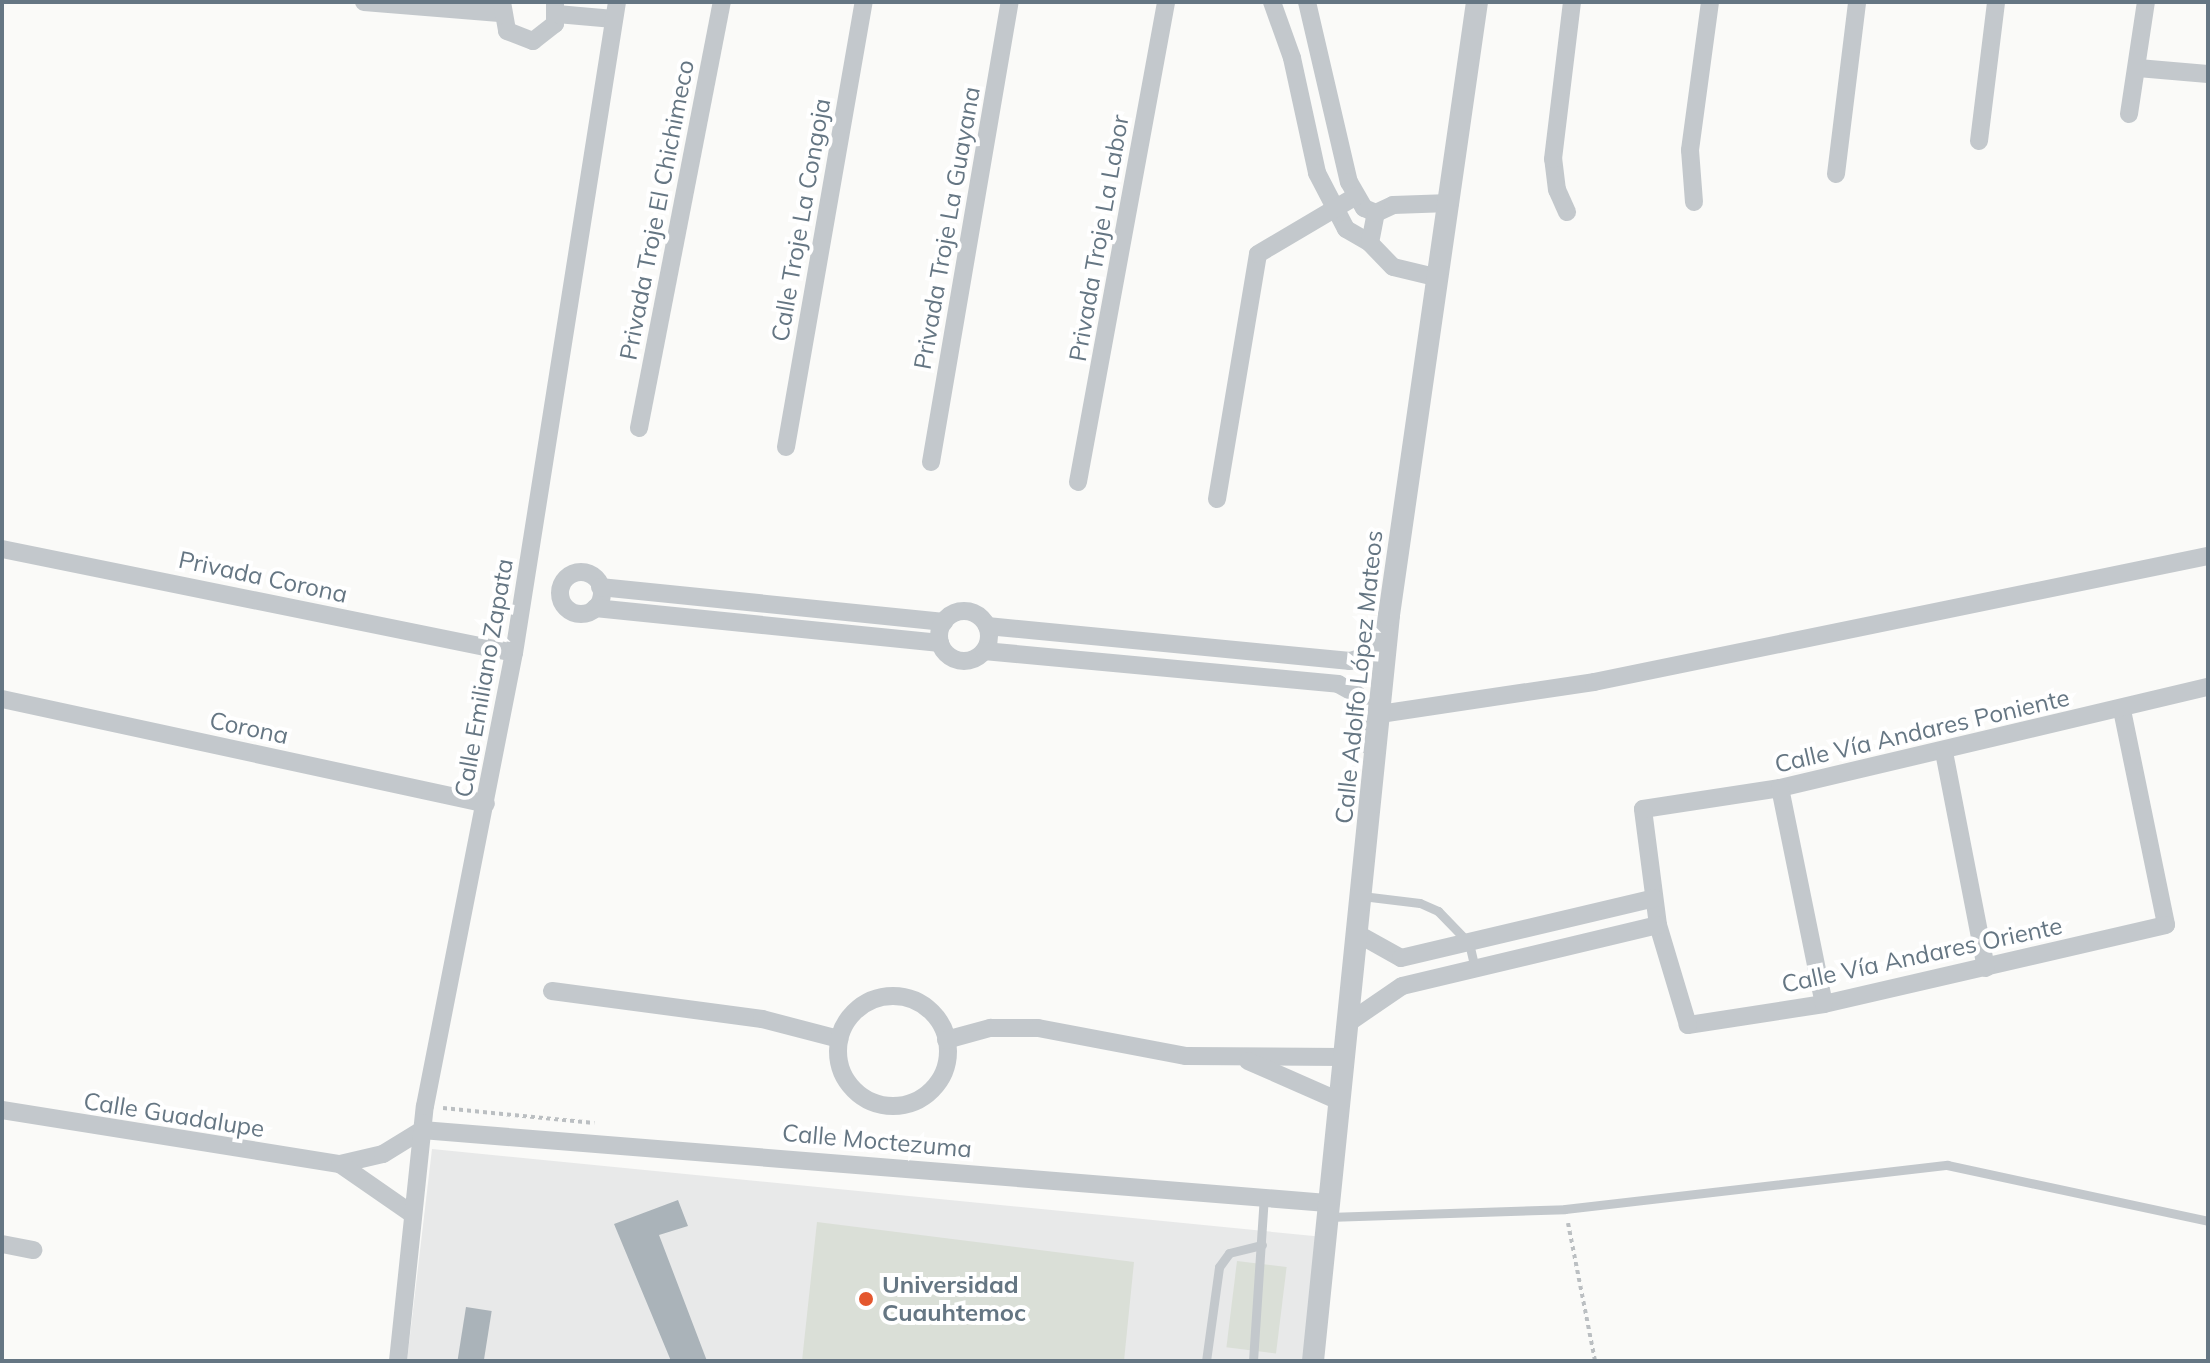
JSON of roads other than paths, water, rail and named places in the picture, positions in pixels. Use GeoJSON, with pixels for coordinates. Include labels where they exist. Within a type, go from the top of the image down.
{"type":"FeatureCollection","features":[{"type":"Feature","properties":{"kind":"street"},"geometry":{"type":"LineString","coordinates":[[364,2],[501,7],[514,38],[533,41],[550,32],[556,8],[616,10]]}},
{"type":"Feature","properties":{"kind":"street","name":"Privada Troje El Chichimeco"},"geometry":{"type":"LineString","coordinates":[[639,428],[722,2]]}},
{"type":"Feature","properties":{"kind":"street","name":"Calle Troje La Congoja"},"geometry":{"type":"LineString","coordinates":[[786,447],[864,2]]}},
{"type":"Feature","properties":{"kind":"street","name":"Privada Troje La Guayana"},"geometry":{"type":"LineString","coordinates":[[931,462],[1010,2]]}},
{"type":"Feature","properties":{"kind":"street","name":"Privada Troje La Labor"},"geometry":{"type":"LineString","coordinates":[[1078,482],[1166,2]]}},
{"type":"Feature","properties":{"kind":"street"},"geometry":{"type":"LineString","coordinates":[[1272,2],[1292,58],[1317,173],[1333,211],[1346,229],[1370,243],[1393,267],[1439,278]]}},
{"type":"Feature","properties":{"kind":"street"},"geometry":{"type":"LineString","coordinates":[[1307,2],[1356,196],[1376,213]]}},
{"type":"Feature","properties":{"kind":"street","name":"Calle Adolfo López Mateos"},"geometry":{"type":"LineString","coordinates":[[1313,1361],[1337,1100],[1358,934],[1389,615],[1477,2]]}},
{"type":"Feature","properties":{"kind":"street"},"geometry":{"type":"LineString","coordinates":[[1567,212],[1557,190],[1553,159],[1572,2]]}},
{"type":"Feature","properties":{"kind":"street"},"geometry":{"type":"LineString","coordinates":[[1694,202],[1690,150],[1710,2]]}},
{"type":"Feature","properties":{"kind":"street"},"geometry":{"type":"LineString","coordinates":[[1836,174],[1857,2]]}},
{"type":"Feature","properties":{"kind":"street"},"geometry":{"type":"LineString","coordinates":[[1979,141],[1996,2]]}},
{"type":"Feature","properties":{"kind":"street"},"geometry":{"type":"LineString","coordinates":[[2129,114],[2146,2]]}},
{"type":"Feature","properties":{"kind":"street","name":"Calle Emiliano Zapata"},"geometry":{"type":"LineString","coordinates":[[398,1361],[422,1130],[514,653],[616,10]]}},
{"type":"Feature","properties":{"kind":"street"},"geometry":{"type":"LineString","coordinates":[[2138,68],[2208,74]]}},
{"type":"Feature","properties":{"kind":"street"},"geometry":{"type":"LineString","coordinates":[[1217,499],[1258,254],[1356,196]]}},
{"type":"Feature","properties":{"kind":"street"},"geometry":{"type":"LineString","coordinates":[[1376,213],[1393,205],[1450,203]]}},
{"type":"Feature","properties":{"kind":"street"},"geometry":{"type":"LineString","coordinates":[[1370,243],[1376,213]]}},
{"type":"Feature","properties":{"kind":"street","name":"Privada Corona"},"geometry":{"type":"LineString","coordinates":[[2,549],[514,653]]}},
{"type":"Feature","properties":{"kind":"street"},"geometry":{"type":"LineString","coordinates":[[1380,714],[1594,682],[2208,556]]}},
{"type":"Feature","properties":{"kind":"street"},"geometry":{"type":"LineString","coordinates":[[940,643],[773,630],[595,608],[575,614],[564,606],[560,592],[565,579],[578,573],[592,576],[600,587],[774,608],[944,622]]}},
{"type":"Feature","properties":{"kind":"street"},"geometry":{"type":"LineString","coordinates":[[595,608],[600,587]]}},
{"type":"Feature","properties":{"kind":"street"},"geometry":{"type":"LineString","coordinates":[[773,630],[774,608]]}},
{"type":"Feature","properties":{"kind":"street"},"geometry":{"type":"LineString","coordinates":[[1375,758],[1367,736],[1367,712],[1356,694],[1338,684],[984,651],[964,661],[949,656],[940,643],[944,622],[955,613],[970,612],[987,626],[1350,661],[1363,657],[1389,615]]}},
{"type":"Feature","properties":{"kind":"street"},"geometry":{"type":"LineString","coordinates":[[984,651],[987,626]]}},
{"type":"Feature","properties":{"kind":"street"},"geometry":{"type":"LineString","coordinates":[[1148,666],[1151,642]]}},
{"type":"Feature","properties":{"kind":"street","name":"Calle Vía Andares Poniente"},"geometry":{"type":"LineString","coordinates":[[1654,898],[1643,809],[1780,788],[2122,710],[2208,687]]}},
{"type":"Feature","properties":{"kind":"street","name":"Corona"},"geometry":{"type":"LineString","coordinates":[[2,699],[486,804]]}},
{"type":"Feature","properties":{"kind":"street","name":"Calle Vía Andares Oriente"},"geometry":{"type":"LineString","coordinates":[[1658,925],[1688,1025],[1824,1004],[2166,925],[2122,710]]}},
{"type":"Feature","properties":{"kind":"street"},"geometry":{"type":"LineString","coordinates":[[1944,752],[1986,968]]}},
{"type":"Feature","properties":{"kind":"street"},"geometry":{"type":"LineString","coordinates":[[1780,788],[1824,1004]]}},
{"type":"Feature","properties":{"kind":"street"},"geometry":{"type":"LineString","coordinates":[[1348,1023],[1377,998],[1402,986],[1658,925],[1654,898],[1401,958],[1358,934]]}},
{"type":"Feature","properties":{"kind":"street"},"geometry":{"type":"LineString","coordinates":[[552,991],[762,1019],[839,1039]]}},
{"type":"Feature","properties":{"kind":"street"},"geometry":{"type":"LineString","coordinates":[[893,996],[928,1008],[946,1040],[945,1066],[933,1089],[911,1103],[885,1106],[868,1101],[843,1076],[839,1039],[858,1008],[893,996]]}},
{"type":"Feature","properties":{"kind":"street"},"geometry":{"type":"LineString","coordinates":[[946,1040],[990,1028],[1038,1028],[1145,1051],[1239,1057],[1342,1057]]}},
{"type":"Feature","properties":{"kind":"street"},"geometry":{"type":"LineString","coordinates":[[1239,1057],[1337,1100]]}},
{"type":"Feature","properties":{"kind":"street","name":"Calle Guadalupe"},"geometry":{"type":"LineString","coordinates":[[2,1110],[340,1164],[383,1154],[422,1130]]}},
{"type":"Feature","properties":{"kind":"street","name":"Calle Moctezuma"},"geometry":{"type":"LineString","coordinates":[[422,1130],[1264,1197],[1326,1210]]}},
{"type":"Feature","properties":{"kind":"street","name":"Calle Guadalupe"},"geometry":{"type":"LineString","coordinates":[[340,1164],[412,1214]]}},
{"type":"Feature","properties":{"kind":"street"},"geometry":{"type":"LineString","coordinates":[[2,1244],[33,1250]]}},
{"type":"Feature","properties":{"kind":"lane"},"geometry":{"type":"LineString","coordinates":[[1362,896],[1420,903],[1438,911],[1469,943],[1475,970]]}},
{"type":"Feature","properties":{"kind":"lane"},"geometry":{"type":"LineString","coordinates":[[1326,1210],[1565,1209],[1947,1165],[2208,1221]]}},
{"type":"Feature","properties":{"kind":"lane"},"geometry":{"type":"LineString","coordinates":[[1253,1361],[1264,1197]]}},
{"type":"Feature","properties":{"kind":"lane"},"geometry":{"type":"LineString","coordinates":[[1206,1361],[1219,1267],[1229,1253],[1262,1245]]}},
{"type":"Feature","properties":{"kind":"place","name":"Universidad Cuauhtemoc"},"geometry":{"type":"Point","coordinates":[866,1299]}}]}
